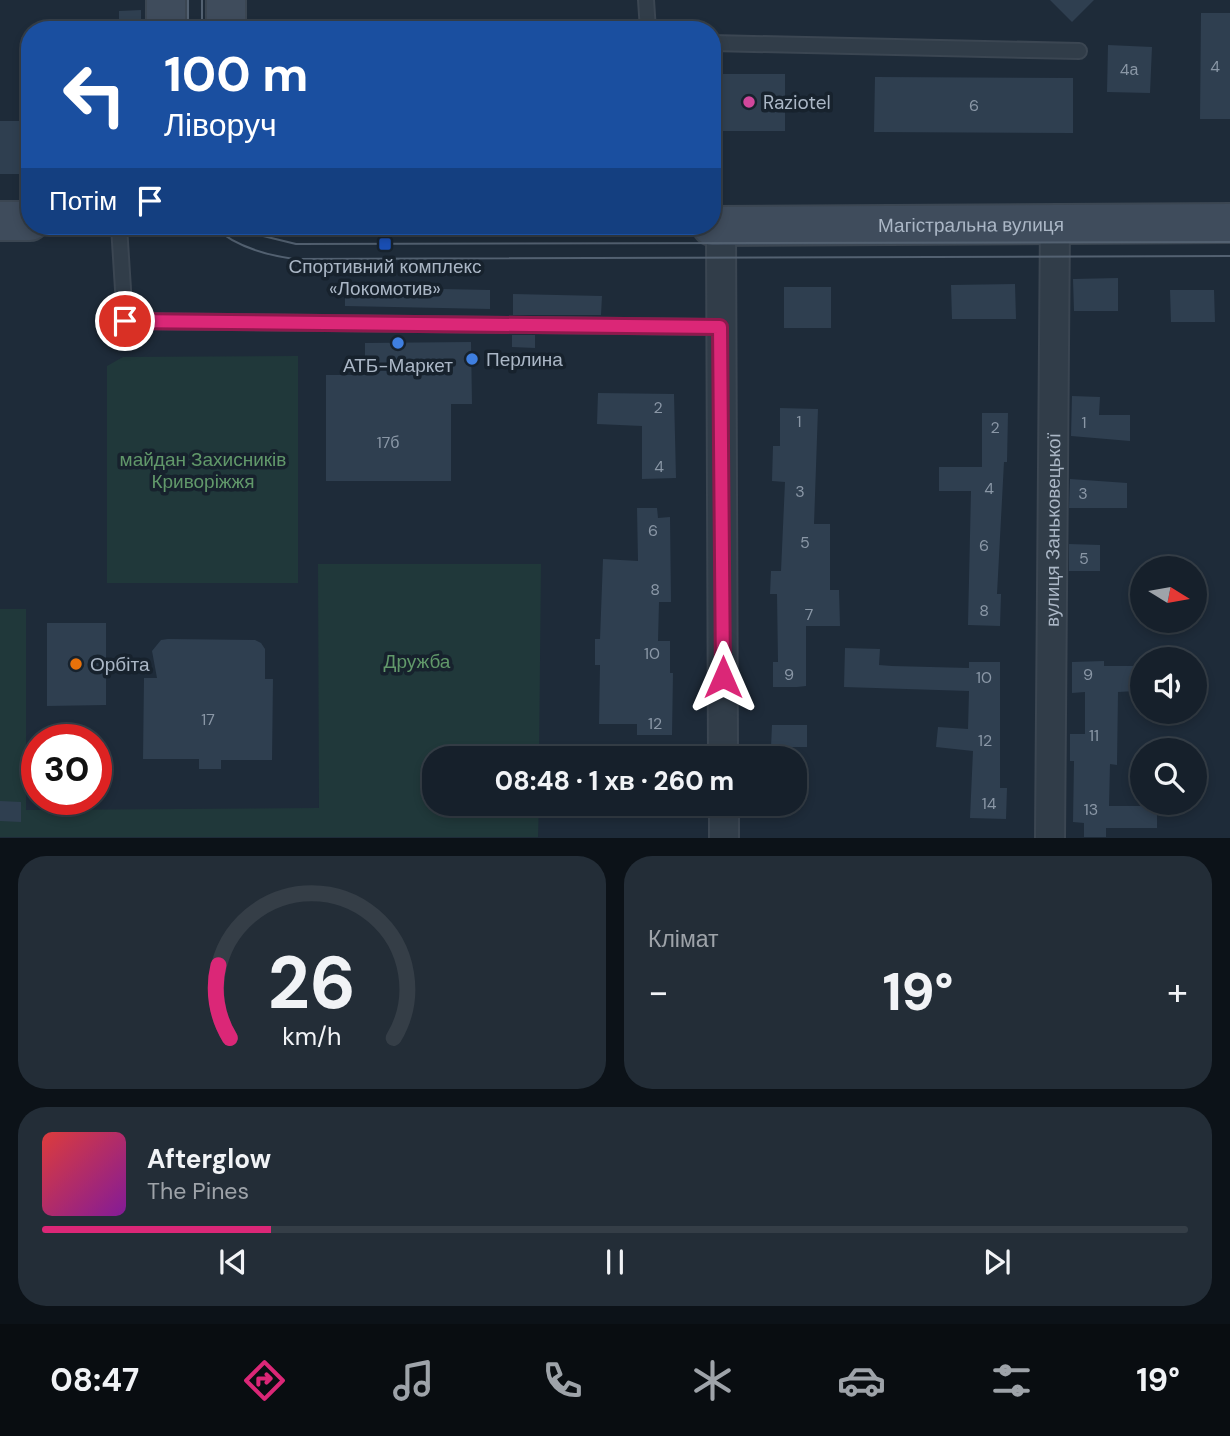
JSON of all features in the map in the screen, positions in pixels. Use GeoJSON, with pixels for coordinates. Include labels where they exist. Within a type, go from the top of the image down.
{"type":"FeatureCollection","features":[{"type":"Feature","properties":{"kind":"main road"},"geometry":{"type":"LineString","coordinates":[[166,0],[166,21]]}},
{"type":"Feature","properties":{"kind":"main road"},"geometry":{"type":"LineString","coordinates":[[226,0],[226,21]]}},
{"type":"Feature","properties":{"kind":"main road"},"geometry":{"type":"LineString","coordinates":[[0,221],[21,221]]}},
{"type":"Feature","properties":{"kind":"main road","name":"Магістральна вулиця"},"geometry":{"type":"LineString","coordinates":[[721,226],[1230,223]]}},
{"type":"Feature","properties":{"kind":"street","name":"вулиця Заньковецької"},"geometry":{"type":"LineString","coordinates":[[1050,838],[1055,223]]}},
{"type":"Feature","properties":{"kind":"street"},"geometry":{"type":"LineString","coordinates":[[717,235],[723,746]]}},
{"type":"Feature","properties":{"kind":"street"},"geometry":{"type":"LineString","coordinates":[[724,816],[724,838]]}},
{"type":"Feature","properties":{"kind":"lane"},"geometry":{"type":"LineString","coordinates":[[646,0],[647,21]]}},
{"type":"Feature","properties":{"kind":"lane"},"geometry":{"type":"LineString","coordinates":[[721,43],[1079,51]]}},
{"type":"Feature","properties":{"kind":"lane"},"geometry":{"type":"LineString","coordinates":[[120,235],[125,321],[720,327]]}},
{"type":"Feature","properties":{"kind":"green space","name":"майдан Захисників Криворіжжя"},"geometry":{"type":"Polygon","coordinates":[[[298,356],[298,583],[107,583],[107,366],[123,357],[298,356]]]}},
{"type":"Feature","properties":{"kind":"green space","name":"Дружба"},"geometry":{"type":"Polygon","coordinates":[[[318,564],[541,564],[539,746],[422,746],[422,816],[539,816],[538,837],[0,837],[0,609],[26,609],[26,724],[21,724],[21,815],[112,815],[112,809],[319,808],[318,564]]]}},
{"type":"Feature","properties":{"kind":"building"},"geometry":{"type":"Polygon","coordinates":[[[1050,0],[1094,0],[1072,22],[1050,0]]]}},
{"type":"Feature","properties":{"kind":"building"},"geometry":{"type":"Polygon","coordinates":[[[141,10],[141,21],[119,21],[119,11],[141,10]]]}},
{"type":"Feature","properties":{"kind":"building"},"geometry":{"type":"Polygon","coordinates":[[[1201,13],[1230,13],[1230,119],[1200,119],[1201,13]]]}},
{"type":"Feature","properties":{"kind":"building"},"geometry":{"type":"Polygon","coordinates":[[[1108,45],[1152,47],[1150,93],[1107,92],[1108,45]]]}},
{"type":"Feature","properties":{"kind":"building","name":"Raziotel"},"geometry":{"type":"Polygon","coordinates":[[[721,74],[785,74],[785,131],[721,131],[721,74]]]}},
{"type":"Feature","properties":{"kind":"building"},"geometry":{"type":"Polygon","coordinates":[[[875,77],[1073,78],[1073,133],[874,132],[875,77]]]}},
{"type":"Feature","properties":{"kind":"building"},"geometry":{"type":"Polygon","coordinates":[[[0,121],[21,121],[21,174],[0,174],[0,121]]]}},
{"type":"Feature","properties":{"kind":"building"},"geometry":{"type":"Polygon","coordinates":[[[1118,278],[1118,311],[1074,311],[1073,279],[1118,278]]]}},
{"type":"Feature","properties":{"kind":"building"},"geometry":{"type":"Polygon","coordinates":[[[1015,284],[1016,319],[952,319],[951,285],[1015,284]]]}},
{"type":"Feature","properties":{"kind":"building"},"geometry":{"type":"Polygon","coordinates":[[[345,287],[490,290],[490,309],[345,306],[345,287]]]}},
{"type":"Feature","properties":{"kind":"building"},"geometry":{"type":"Polygon","coordinates":[[[784,287],[831,287],[831,328],[784,328],[784,287]]]}},
{"type":"Feature","properties":{"kind":"building"},"geometry":{"type":"Polygon","coordinates":[[[1170,290],[1214,290],[1215,322],[1171,322],[1170,290]]]}},
{"type":"Feature","properties":{"kind":"building"},"geometry":{"type":"Polygon","coordinates":[[[513,294],[602,296],[601,315],[513,315],[513,294]]]}},
{"type":"Feature","properties":{"kind":"building"},"geometry":{"type":"Polygon","coordinates":[[[512,335],[535,335],[535,348],[512,347],[512,335]]]}},
{"type":"Feature","properties":{"kind":"building"},"geometry":{"type":"Polygon","coordinates":[[[471,342],[472,404],[451,404],[451,481],[326,481],[326,375],[365,375],[365,343],[471,342]]]}},
{"type":"Feature","properties":{"kind":"building"},"geometry":{"type":"Polygon","coordinates":[[[598,393],[674,394],[676,478],[642,479],[642,426],[597,424],[598,393]]]}},
{"type":"Feature","properties":{"kind":"building"},"geometry":{"type":"Polygon","coordinates":[[[1072,396],[1100,397],[1099,415],[1130,415],[1130,441],[1071,436],[1072,396]]]}},
{"type":"Feature","properties":{"kind":"building"},"geometry":{"type":"Polygon","coordinates":[[[780,408],[818,409],[814,524],[830,524],[830,590],[839,590],[840,626],[806,626],[806,686],[797,687],[773,687],[773,662],[778,662],[777,594],[770,594],[771,571],[781,571],[785,482],[772,481],[773,446],[780,446],[780,408]]]}},
{"type":"Feature","properties":{"kind":"building"},"geometry":{"type":"Polygon","coordinates":[[[982,413],[1008,413],[997,594],[1001,594],[1000,626],[968,625],[971,491],[939,491],[939,467],[982,467],[982,413]]]}},
{"type":"Feature","properties":{"kind":"building"},"geometry":{"type":"Polygon","coordinates":[[[1070,479],[1127,483],[1127,508],[1069,508],[1070,479]]]}},
{"type":"Feature","properties":{"kind":"building"},"geometry":{"type":"Polygon","coordinates":[[[637,508],[657,508],[658,518],[670,517],[671,602],[659,602],[658,641],[670,641],[670,673],[673,673],[672,735],[637,735],[637,724],[599,724],[600,665],[595,665],[595,639],[600,639],[603,559],[638,561],[637,508]]]}},
{"type":"Feature","properties":{"kind":"building"},"geometry":{"type":"Polygon","coordinates":[[[1069,544],[1100,545],[1100,571],[1069,571],[1069,544]]]}},
{"type":"Feature","properties":{"kind":"building","name":"Орбіта"},"geometry":{"type":"Polygon","coordinates":[[[47,623],[106,623],[106,705],[47,706],[47,623]]]}},
{"type":"Feature","properties":{"kind":"building"},"geometry":{"type":"Polygon","coordinates":[[[161,640],[255,640],[261,643],[265,649],[265,679],[273,679],[272,760],[221,760],[221,769],[199,769],[199,759],[143,759],[144,678],[157,678],[152,651],[161,640]]]}},
{"type":"Feature","properties":{"kind":"building"},"geometry":{"type":"Polygon","coordinates":[[[845,648],[880,649],[879,665],[969,668],[969,662],[1000,662],[1000,788],[1007,788],[1006,819],[970,818],[973,751],[936,747],[938,727],[968,729],[969,691],[844,687],[845,648]]]}},
{"type":"Feature","properties":{"kind":"building"},"geometry":{"type":"Polygon","coordinates":[[[1104,661],[1104,666],[1130,666],[1130,691],[1118,692],[1117,765],[1110,764],[1109,806],[1130,806],[1130,815],[1157,815],[1157,828],[1106,828],[1106,837],[1084,837],[1084,823],[1073,822],[1074,761],[1070,761],[1070,734],[1085,734],[1085,692],[1072,693],[1072,662],[1104,661]]]}},
{"type":"Feature","properties":{"kind":"building"},"geometry":{"type":"Polygon","coordinates":[[[772,725],[807,725],[807,746],[771,746],[772,725]]]}},
{"type":"Feature","properties":{"kind":"building"},"geometry":{"type":"Polygon","coordinates":[[[0,801],[21,802],[21,822],[0,821],[0,801]]]}},
{"type":"Feature","properties":{"kind":"tram line"},"geometry":{"type":"LineString","coordinates":[[188,0],[188,21]]}},
{"type":"Feature","properties":{"kind":"tram line"},"geometry":{"type":"LineString","coordinates":[[202,0],[202,21]]}},
{"type":"Feature","properties":{"kind":"tram line"},"geometry":{"type":"LineString","coordinates":[[224,235],[251,248],[294,259],[1230,256]]}},
{"type":"Feature","properties":{"kind":"tram line"},"geometry":{"type":"LineString","coordinates":[[259,235],[296,244],[1230,242]]}},
{"type":"Feature","properties":{"kind":"place","name":"Raziotel"},"geometry":{"type":"Point","coordinates":[749,102]}},
{"type":"Feature","properties":{"kind":"place","name":"Спортивний комплекс «Локомотив»"},"geometry":{"type":"Point","coordinates":[385,244]}},
{"type":"Feature","properties":{"kind":"place","name":"АТБ-Маркет"},"geometry":{"type":"Point","coordinates":[398,343]}},
{"type":"Feature","properties":{"kind":"place","name":"Перлина"},"geometry":{"type":"Point","coordinates":[472,359]}},
{"type":"Feature","properties":{"kind":"place","name":"Орбіта"},"geometry":{"type":"Point","coordinates":[76,664]}},
{"type":"Feature","properties":{"kind":"route"},"geometry":{"type":"LineString","coordinates":[[125,321],[720,327],[723,677]]}}]}
